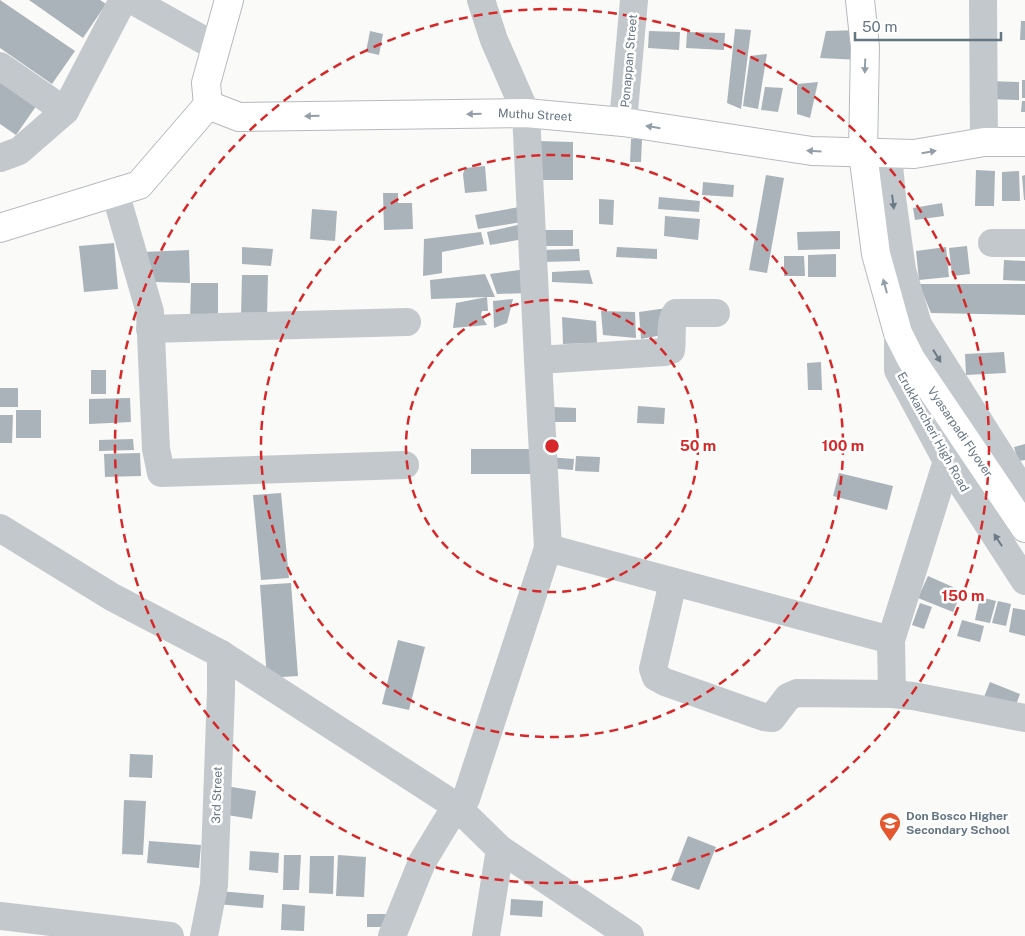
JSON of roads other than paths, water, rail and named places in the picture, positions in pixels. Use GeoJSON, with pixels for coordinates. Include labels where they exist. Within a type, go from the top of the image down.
{"type":"FeatureCollection","features":[{"type":"Feature","properties":{"kind":"main road"},"geometry":{"type":"LineString","coordinates":[[0,228],[139,185],[208,105],[206,83],[229,0]]}},
{"type":"Feature","properties":{"kind":"main road","name":"Erukkancheri High Road"},"geometry":{"type":"LineString","coordinates":[[860,0],[875,153],[876,254],[898,333]]}},
{"type":"Feature","properties":{"kind":"main road","name":"Muthu Street"},"geometry":{"type":"LineString","coordinates":[[208,105],[239,117],[526,113],[623,122],[812,151],[914,154],[984,142],[1025,142]]}},
{"type":"Feature","properties":{"kind":"main road","name":"Vyasarpadi Flyover"},"geometry":{"type":"LineString","coordinates":[[898,333],[911,359],[1025,528]]}},
{"type":"Feature","properties":{"kind":"street"},"geometry":{"type":"LineString","coordinates":[[0,158],[19,151],[65,111],[123,0]]}},
{"type":"Feature","properties":{"kind":"street"},"geometry":{"type":"LineString","coordinates":[[132,0],[216,47]]}},
{"type":"Feature","properties":{"kind":"street"},"geometry":{"type":"LineString","coordinates":[[392,936],[422,862],[456,806],[466,799],[548,548],[526,113],[494,40],[481,0]]}},
{"type":"Feature","properties":{"kind":"street","name":"Ponappan Street"},"geometry":{"type":"LineString","coordinates":[[623,122],[634,0]]}},
{"type":"Feature","properties":{"kind":"street"},"geometry":{"type":"LineString","coordinates":[[983,0],[984,142]]}},
{"type":"Feature","properties":{"kind":"street"},"geometry":{"type":"LineString","coordinates":[[0,66],[65,111]]}},
{"type":"Feature","properties":{"kind":"street"},"geometry":{"type":"LineString","coordinates":[[875,153],[892,198],[902,270],[918,325],[1025,494]]}},
{"type":"Feature","properties":{"kind":"street"},"geometry":{"type":"LineString","coordinates":[[115,192],[150,312],[156,449],[161,473],[405,465]]}},
{"type":"Feature","properties":{"kind":"street"},"geometry":{"type":"LineString","coordinates":[[992,243],[1025,243]]}},
{"type":"Feature","properties":{"kind":"street"},"geometry":{"type":"LineString","coordinates":[[538,360],[664,352],[670,350],[672,319],[676,313],[716,313]]}},
{"type":"Feature","properties":{"kind":"street"},"geometry":{"type":"LineString","coordinates":[[150,329],[406,322]]}},
{"type":"Feature","properties":{"kind":"street","name":"Erukkancheri High Road"},"geometry":{"type":"LineString","coordinates":[[898,333],[898,370],[947,461],[1025,581]]}},
{"type":"Feature","properties":{"kind":"street"},"geometry":{"type":"LineString","coordinates":[[892,694],[891,640],[947,461]]}},
{"type":"Feature","properties":{"kind":"street"},"geometry":{"type":"LineString","coordinates":[[0,528],[112,597],[221,654],[456,806],[500,849],[630,936]]}},
{"type":"Feature","properties":{"kind":"street"},"geometry":{"type":"LineString","coordinates":[[548,548],[891,640]]}},
{"type":"Feature","properties":{"kind":"street"},"geometry":{"type":"LineString","coordinates":[[673,582],[653,669],[656,677],[664,682],[764,717],[772,718],[788,697],[797,693],[913,696],[1025,718]]}},
{"type":"Feature","properties":{"kind":"street","name":"3rd Street"},"geometry":{"type":"LineString","coordinates":[[204,936],[214,885],[221,654]]}},
{"type":"Feature","properties":{"kind":"street"},"geometry":{"type":"LineString","coordinates":[[486,936],[500,849]]}},
{"type":"Feature","properties":{"kind":"street"},"geometry":{"type":"LineString","coordinates":[[0,916],[170,936]]}},
{"type":"Feature","properties":{"kind":"place","name":"Don Bosco Higher Secondary School"},"geometry":{"type":"Point","coordinates":[890,842]}}]}
